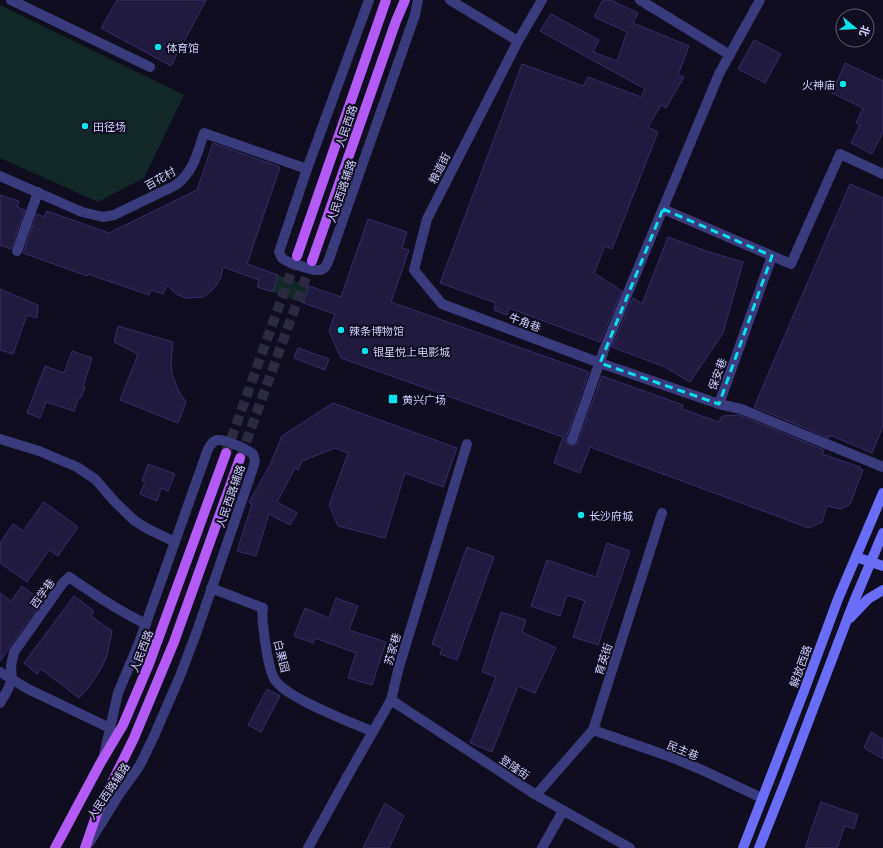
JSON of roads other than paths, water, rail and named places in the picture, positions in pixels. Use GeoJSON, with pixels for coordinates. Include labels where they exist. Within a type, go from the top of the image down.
{"type":"FeatureCollection","features":[{"type":"Feature","properties":{"kind":"main road","name":"人民西路"},"geometry":{"type":"LineString","coordinates":[[297,256],[386,0]]}},
{"type":"Feature","properties":{"kind":"main road","name":"人民西路"},"geometry":{"type":"LineString","coordinates":[[312,261],[393,28],[405,0]]}},
{"type":"Feature","properties":{"kind":"main road","name":"人民西路"},"geometry":{"type":"LineString","coordinates":[[55,848],[123,725],[150,664],[226,452]]}},
{"type":"Feature","properties":{"kind":"main road"},"geometry":{"type":"LineString","coordinates":[[86,848],[97,813],[134,738],[174,642],[240,458]]}},
{"type":"Feature","properties":{"kind":"main road","name":"解放西路"},"geometry":{"type":"LineString","coordinates":[[743,848],[838,599],[883,493]]}},
{"type":"Feature","properties":{"kind":"main road"},"geometry":{"type":"LineString","coordinates":[[759,848],[844,628],[883,534],[868,528]]}},
{"type":"Feature","properties":{"kind":"main road"},"geometry":{"type":"LineString","coordinates":[[856,557],[883,566]]}},
{"type":"Feature","properties":{"kind":"main road"},"geometry":{"type":"LineString","coordinates":[[844,628],[868,599],[883,590]]}},
{"type":"Feature","properties":{"kind":"street"},"geometry":{"type":"LineString","coordinates":[[11,0],[150,67]]}},
{"type":"Feature","properties":{"kind":"street","name":"人民西路辅路"},"geometry":{"type":"LineString","coordinates":[[368,0],[307,169],[279,252],[282,257],[287,260],[313,269],[319,270],[325,268],[328,262],[415,15],[418,0]]}},
{"type":"Feature","properties":{"kind":"street"},"geometry":{"type":"LineString","coordinates":[[450,0],[518,41],[542,0]]}},
{"type":"Feature","properties":{"kind":"street"},"geometry":{"type":"LineString","coordinates":[[640,0],[730,55]]}},
{"type":"Feature","properties":{"kind":"street"},"geometry":{"type":"LineString","coordinates":[[572,440],[600,363],[719,74],[760,0]]}},
{"type":"Feature","properties":{"kind":"street","name":"粮道街"},"geometry":{"type":"LineString","coordinates":[[442,304],[414,270],[427,219],[518,41]]}},
{"type":"Feature","properties":{"kind":"street","name":"百花村"},"geometry":{"type":"LineString","coordinates":[[0,176],[82,212],[94,216],[104,217],[114,215],[176,185],[184,179],[189,172],[204,133],[307,169]]}},
{"type":"Feature","properties":{"kind":"street"},"geometry":{"type":"LineString","coordinates":[[663,209],[791,264],[840,154],[883,174]]}},
{"type":"Feature","properties":{"kind":"street"},"geometry":{"type":"LineString","coordinates":[[17,251],[38,192]]}},
{"type":"Feature","properties":{"kind":"street","name":"保安巷"},"geometry":{"type":"LineString","coordinates":[[600,363],[719,404],[772,256]]}},
{"type":"Feature","properties":{"kind":"street","name":"牛角巷"},"geometry":{"type":"LineString","coordinates":[[442,304],[600,363]]}},
{"type":"Feature","properties":{"kind":"street"},"geometry":{"type":"LineString","coordinates":[[719,404],[741,409],[883,467]]}},
{"type":"Feature","properties":{"kind":"street"},"geometry":{"type":"LineString","coordinates":[[0,439],[39,451],[77,467],[95,480],[135,521],[174,542]]}},
{"type":"Feature","properties":{"kind":"street","name":"人民西路辅路"},"geometry":{"type":"LineString","coordinates":[[86,848],[143,759],[180,676],[253,468],[255,461],[253,454],[248,450],[217,440],[211,443],[208,449],[146,624],[118,693],[102,762]]}},
{"type":"Feature","properties":{"kind":"street","name":"苏家巷"},"geometry":{"type":"LineString","coordinates":[[308,848],[392,700],[399,667],[467,444]]}},
{"type":"Feature","properties":{"kind":"street","name":"育英街"},"geometry":{"type":"LineString","coordinates":[[536,795],[593,730],[662,513]]}},
{"type":"Feature","properties":{"kind":"street","name":"西学巷"},"geometry":{"type":"LineString","coordinates":[[0,702],[12,680],[11,666],[14,652],[62,584],[69,577],[93,594],[146,624]]}},
{"type":"Feature","properties":{"kind":"street","name":"白果园"},"geometry":{"type":"LineString","coordinates":[[211,588],[263,608],[262,617],[268,658],[275,680],[289,692],[324,711],[373,732]]}},
{"type":"Feature","properties":{"kind":"street"},"geometry":{"type":"LineString","coordinates":[[0,672],[12,680],[110,728]]}},
{"type":"Feature","properties":{"kind":"street","name":"登隆街"},"geometry":{"type":"LineString","coordinates":[[392,700],[536,795],[630,848]]}},
{"type":"Feature","properties":{"kind":"street","name":"民主巷"},"geometry":{"type":"LineString","coordinates":[[593,730],[674,758],[762,798]]}},
{"type":"Feature","properties":{"kind":"street"},"geometry":{"type":"LineString","coordinates":[[542,848],[563,811]]}},
{"type":"Feature","properties":{"kind":"tunnel"},"geometry":{"type":"LineString","coordinates":[[226,453],[297,256]]}},
{"type":"Feature","properties":{"kind":"tunnel"},"geometry":{"type":"LineString","coordinates":[[241,456],[312,261]]}},
{"type":"Feature","properties":{"kind":"place","name":"体育馆"},"geometry":{"type":"Point","coordinates":[158,47]}},
{"type":"Feature","properties":{"kind":"place","name":"火神庙"},"geometry":{"type":"Point","coordinates":[843,84]}},
{"type":"Feature","properties":{"kind":"place","name":"田径场"},"geometry":{"type":"Point","coordinates":[85,126]}},
{"type":"Feature","properties":{"kind":"place","name":"辣条博物馆"},"geometry":{"type":"Point","coordinates":[341,330]}},
{"type":"Feature","properties":{"kind":"place","name":"银星悦上电影城"},"geometry":{"type":"Point","coordinates":[365,351]}},
{"type":"Feature","properties":{"kind":"place","name":"黄兴广场"},"geometry":{"type":"Point","coordinates":[393,399]}},
{"type":"Feature","properties":{"kind":"place","name":"长沙府城"},"geometry":{"type":"Point","coordinates":[581,515]}}]}
